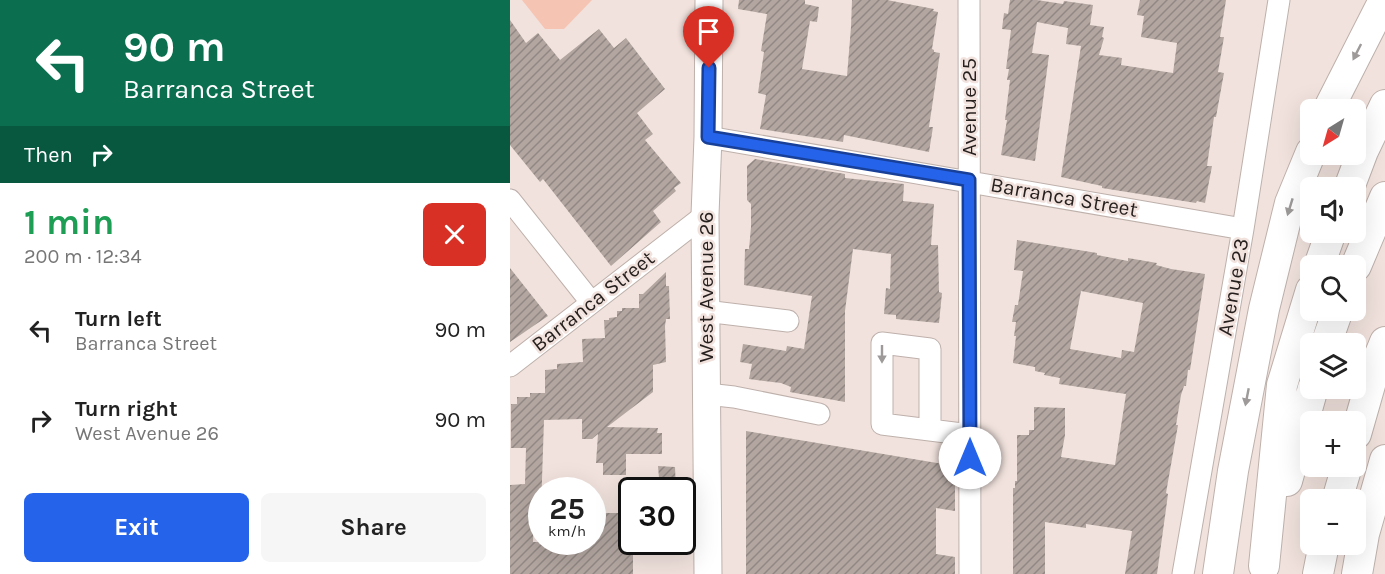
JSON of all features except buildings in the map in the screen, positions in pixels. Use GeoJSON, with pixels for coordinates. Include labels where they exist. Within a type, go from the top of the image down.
{"type":"FeatureCollection","features":[{"type":"Feature","properties":{"kind":"highway"},"geometry":{"type":"LineString","coordinates":[[1334,99],[1384,0]]}},
{"type":"Feature","properties":{"kind":"highway"},"geometry":{"type":"LineString","coordinates":[[1352,177],[1385,105]]}},
{"type":"Feature","properties":{"kind":"highway"},"geometry":{"type":"LineString","coordinates":[[1218,574],[1233,471],[1264,309],[1290,203],[1306,165]]}},
{"type":"Feature","properties":{"kind":"highway"},"geometry":{"type":"LineString","coordinates":[[1361,255],[1385,197]]}},
{"type":"Feature","properties":{"kind":"highway"},"geometry":{"type":"LineString","coordinates":[[1264,570],[1282,385],[1302,321]]}},
{"type":"Feature","properties":{"kind":"highway"},"geometry":{"type":"LineString","coordinates":[[1363,411],[1385,342]]}},
{"type":"Feature","properties":{"kind":"highway"},"geometry":{"type":"LineString","coordinates":[[1264,570],[1309,399]]}},
{"type":"Feature","properties":{"kind":"highway"},"geometry":{"type":"LineString","coordinates":[[1357,574],[1364,534],[1385,460]]}},
{"type":"Feature","properties":{"kind":"highway"},"geometry":{"type":"LineString","coordinates":[[1364,574],[1385,517]]}},
{"type":"Feature","properties":{"kind":"highway"},"geometry":{"type":"LineString","coordinates":[[1318,574],[1322,555]]}},
{"type":"Feature","properties":{"kind":"main road","name":"West Avenue 26"},"geometry":{"type":"LineString","coordinates":[[708,574],[705,215],[709,0]]}},
{"type":"Feature","properties":{"kind":"street","name":"Avenue 25"},"geometry":{"type":"LineString","coordinates":[[969,0],[970,574]]}},
{"type":"Feature","properties":{"kind":"street","name":"Avenue 23"},"geometry":{"type":"LineString","coordinates":[[1183,574],[1243,229],[1279,0]]}},
{"type":"Feature","properties":{"kind":"street","name":"Barranca Street"},"geometry":{"type":"LineString","coordinates":[[708,137],[969,180],[1243,229]]}},
{"type":"Feature","properties":{"kind":"street"},"geometry":{"type":"LineString","coordinates":[[510,200],[591,302]]}},
{"type":"Feature","properties":{"kind":"street","name":"Barranca Street"},"geometry":{"type":"LineString","coordinates":[[510,366],[705,215]]}},
{"type":"Feature","properties":{"kind":"street"},"geometry":{"type":"LineString","coordinates":[[705,310],[788,321]]}},
{"type":"Feature","properties":{"kind":"street"},"geometry":{"type":"LineString","coordinates":[[930,430],[930,349],[882,343],[882,424],[930,430],[970,435]]}},
{"type":"Feature","properties":{"kind":"street"},"geometry":{"type":"LineString","coordinates":[[707,394],[819,414]]}},
{"type":"Feature","properties":{"kind":"shaded area"},"geometry":{"type":"Polygon","coordinates":[[[522,0],[592,0],[564,29],[545,29],[522,0]]]}},
{"type":"Feature","properties":{"kind":"route"},"geometry":{"type":"LineString","coordinates":[[709,68],[708,137],[969,180],[970,458]]}}]}
